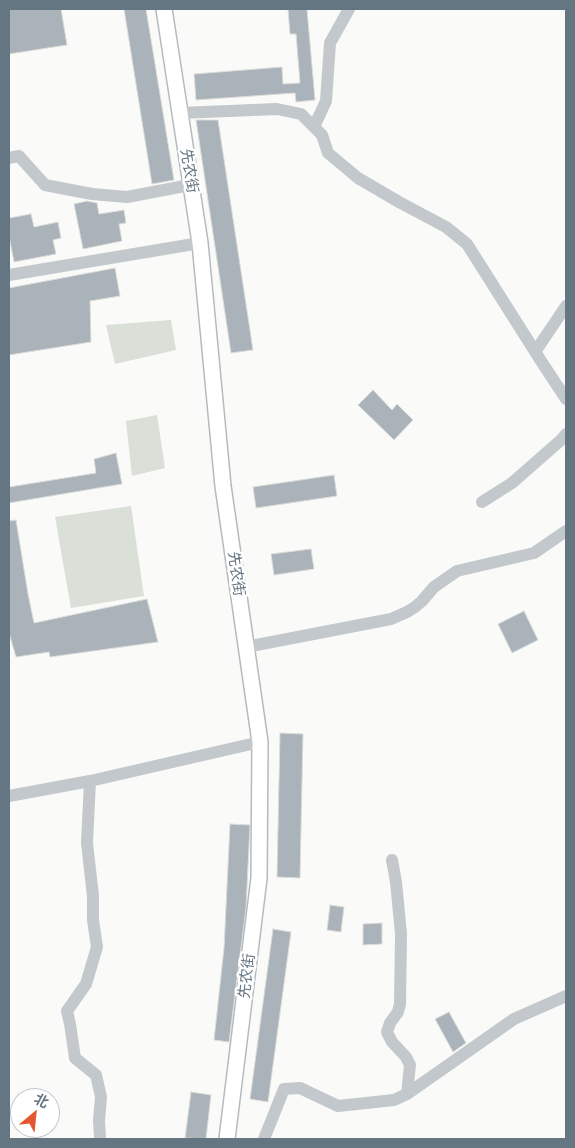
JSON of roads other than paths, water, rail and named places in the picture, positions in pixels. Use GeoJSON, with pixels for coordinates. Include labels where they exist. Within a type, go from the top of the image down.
{"type":"FeatureCollection","features":[{"type":"Feature","properties":{"kind":"main road","name":"先农街"},"geometry":{"type":"LineString","coordinates":[[164,9],[200,243],[223,486],[260,742],[259,878],[227,1139]]}},
{"type":"Feature","properties":{"kind":"street"},"geometry":{"type":"LineString","coordinates":[[314,127],[326,101],[330,43],[349,9]]}},
{"type":"Feature","properties":{"kind":"street"},"geometry":{"type":"LineString","coordinates":[[180,113],[277,109],[301,114],[322,135],[328,153],[358,178],[446,227],[467,244],[566,398]]}},
{"type":"Feature","properties":{"kind":"street"},"geometry":{"type":"LineString","coordinates":[[9,158],[19,156],[45,185],[92,194],[126,197],[190,185]]}},
{"type":"Feature","properties":{"kind":"street"},"geometry":{"type":"LineString","coordinates":[[9,275],[200,243]]}},
{"type":"Feature","properties":{"kind":"street"},"geometry":{"type":"LineString","coordinates":[[535,352],[566,306]]}},
{"type":"Feature","properties":{"kind":"street"},"geometry":{"type":"LineString","coordinates":[[482,502],[512,483],[562,440],[566,434]]}},
{"type":"Feature","properties":{"kind":"street"},"geometry":{"type":"LineString","coordinates":[[246,647],[391,619],[415,607],[434,586],[456,571],[534,553],[566,531]]}},
{"type":"Feature","properties":{"kind":"street"},"geometry":{"type":"LineString","coordinates":[[9,796],[90,782],[260,742]]}},
{"type":"Feature","properties":{"kind":"street"},"geometry":{"type":"LineString","coordinates":[[90,782],[87,843],[97,947],[86,984],[67,1011],[75,1058],[96,1075],[101,1097],[100,1139]]}},
{"type":"Feature","properties":{"kind":"street"},"geometry":{"type":"LineString","coordinates":[[392,860],[396,882],[400,934],[400,1004],[398,1012],[390,1023],[388,1032],[392,1042],[406,1057],[410,1065],[407,1094]]}},
{"type":"Feature","properties":{"kind":"street"},"geometry":{"type":"LineString","coordinates":[[264,1139],[284,1089],[300,1088],[338,1106],[394,1100],[407,1094],[514,1019],[566,996]]}}]}
